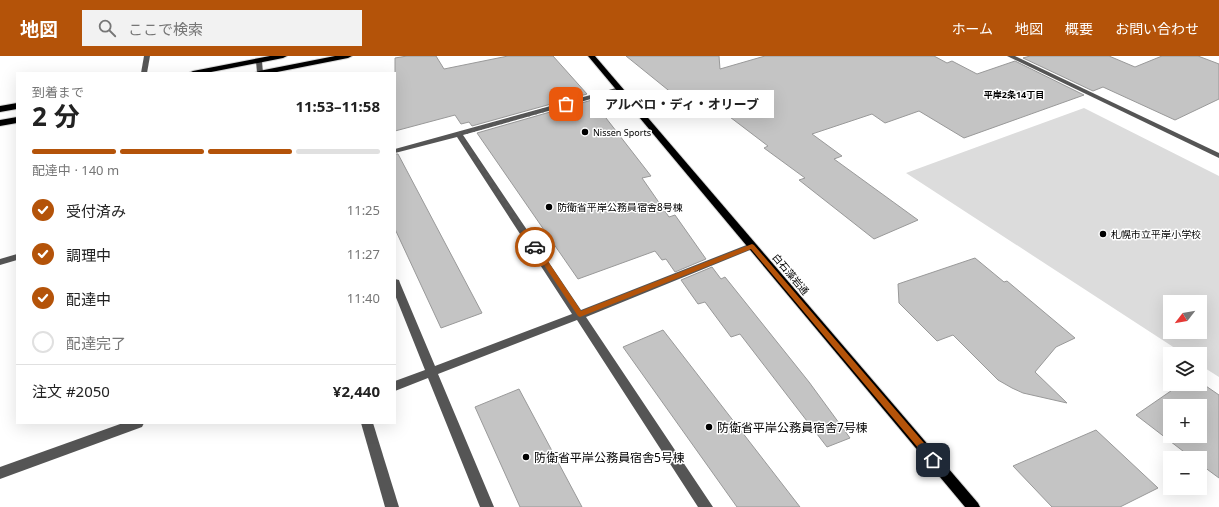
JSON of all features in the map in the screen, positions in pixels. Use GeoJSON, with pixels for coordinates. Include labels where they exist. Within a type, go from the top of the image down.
{"type":"FeatureCollection","features":[{"type":"Feature","properties":{"kind":"highway"},"geometry":{"type":"LineString","coordinates":[[198,72],[283,56]]}},
{"type":"Feature","properties":{"kind":"highway"},"geometry":{"type":"LineString","coordinates":[[265,72],[348,56]]}},
{"type":"Feature","properties":{"kind":"highway"},"geometry":{"type":"LineString","coordinates":[[0,109],[16,106]]}},
{"type":"Feature","properties":{"kind":"highway"},"geometry":{"type":"LineString","coordinates":[[0,123],[16,120]]}},
{"type":"Feature","properties":{"kind":"main road","name":"白石藻岩通"},"geometry":{"type":"LineString","coordinates":[[591,56],[973,507]]}},
{"type":"Feature","properties":{"kind":"street"},"geometry":{"type":"LineString","coordinates":[[144,72],[147,56]]}},
{"type":"Feature","properties":{"kind":"street"},"geometry":{"type":"LineString","coordinates":[[1010,56],[1219,156]]}},
{"type":"Feature","properties":{"kind":"street"},"geometry":{"type":"LineString","coordinates":[[259,61],[260,72]]}},
{"type":"Feature","properties":{"kind":"street"},"geometry":{"type":"LineString","coordinates":[[396,151],[619,90]]}},
{"type":"Feature","properties":{"kind":"street"},"geometry":{"type":"LineString","coordinates":[[459,134],[706,507]]}},
{"type":"Feature","properties":{"kind":"street"},"geometry":{"type":"LineString","coordinates":[[396,386],[580,315],[752,246]]}},
{"type":"Feature","properties":{"kind":"street"},"geometry":{"type":"LineString","coordinates":[[0,262],[16,257]]}},
{"type":"Feature","properties":{"kind":"street"},"geometry":{"type":"LineString","coordinates":[[396,285],[487,507]]}},
{"type":"Feature","properties":{"kind":"street"},"geometry":{"type":"LineString","coordinates":[[0,473],[135,424]]}},
{"type":"Feature","properties":{"kind":"street"},"geometry":{"type":"LineString","coordinates":[[367,424],[392,507]]}},
{"type":"Feature","properties":{"kind":"shaded area"},"geometry":{"type":"Polygon","coordinates":[[[1084,108],[1219,176],[1219,377],[1207,369],[1207,347],[1173,347],[906,173],[1084,108]]]}},
{"type":"Feature","properties":{"kind":"building"},"geometry":{"type":"Polygon","coordinates":[[[407,56],[436,56],[444,69],[508,56],[553,56],[587,94],[472,126],[469,122],[461,124],[455,115],[396,131],[395,58],[407,56]]]}},
{"type":"Feature","properties":{"kind":"building"},"geometry":{"type":"Polygon","coordinates":[[[626,56],[719,56],[720,69],[765,56],[934,56],[947,63],[952,61],[977,74],[1015,61],[1084,95],[964,138],[919,111],[885,123],[872,114],[812,134],[842,156],[834,159],[918,220],[874,239],[799,180],[805,178],[764,148],[768,146],[697,92],[678,98],[626,56]]]}},
{"type":"Feature","properties":{"kind":"building"},"geometry":{"type":"Polygon","coordinates":[[[1030,56],[1109,56],[1135,67],[1162,56],[1198,56],[1219,64],[1219,99],[1175,120],[1103,87],[1093,91],[1023,58],[1030,56]]]}},
{"type":"Feature","properties":{"kind":"building"},"geometry":{"type":"Polygon","coordinates":[[[592,100],[651,176],[642,178],[669,217],[675,215],[706,259],[675,272],[666,259],[662,260],[655,251],[578,279],[477,133],[592,100]]]}},
{"type":"Feature","properties":{"kind":"building"},"geometry":{"type":"Polygon","coordinates":[[[396,154],[398,154],[482,313],[441,328],[396,231],[396,154]]]}},
{"type":"Feature","properties":{"kind":"building"},"geometry":{"type":"Polygon","coordinates":[[[975,258],[1004,282],[1007,281],[1075,338],[1056,347],[1035,372],[1067,403],[1023,393],[998,380],[953,335],[937,341],[899,303],[898,284],[975,258]]]}},
{"type":"Feature","properties":{"kind":"building"},"geometry":{"type":"Polygon","coordinates":[[[712,267],[721,279],[725,277],[809,382],[850,438],[827,447],[740,334],[731,337],[705,302],[698,304],[681,280],[712,267]]]}},
{"type":"Feature","properties":{"kind":"building","name":"防衛省平岸公務員宿舎7号棟"},"geometry":{"type":"Polygon","coordinates":[[[663,330],[800,507],[737,507],[623,347],[663,330]]]}},
{"type":"Feature","properties":{"kind":"building"},"geometry":{"type":"Polygon","coordinates":[[[1207,387],[1219,395],[1219,478],[1207,469],[1207,451],[1183,451],[1172,443],[1207,443],[1207,399],[1163,399],[1163,436],[1136,415],[1171,391],[1207,391],[1207,387]]]}},
{"type":"Feature","properties":{"kind":"building","name":"防衛省平岸公務員宿舎5号棟"},"geometry":{"type":"Polygon","coordinates":[[[519,389],[582,507],[520,507],[475,407],[519,389]]]}},
{"type":"Feature","properties":{"kind":"building"},"geometry":{"type":"Polygon","coordinates":[[[1096,430],[1158,488],[1120,507],[1052,507],[1013,466],[1096,430]]]}},
{"type":"Feature","properties":{"kind":"way so far"},"geometry":{"type":"LineString","coordinates":[[535,247],[459,134],[566,104]]}},
{"type":"Feature","properties":{"kind":"place","name":"アルベロ・ディ・オリーブ"},"geometry":{"type":"Point","coordinates":[566,104]}},
{"type":"Feature","properties":{"kind":"place","name":"Nissen Sports"},"geometry":{"type":"Point","coordinates":[585,132]}},
{"type":"Feature","properties":{"kind":"place","name":"防衛省平岸公務員宿舎8号棟"},"geometry":{"type":"Point","coordinates":[549,207]}},
{"type":"Feature","properties":{"kind":"place","name":"札幌市立平岸小学校"},"geometry":{"type":"Point","coordinates":[1103,234]}},
{"type":"Feature","properties":{"kind":"place","name":"防衛省平岸公務員宿舎7号棟"},"geometry":{"type":"Point","coordinates":[709,427]}},
{"type":"Feature","properties":{"kind":"place","name":"防衛省平岸公務員宿舎5号棟"},"geometry":{"type":"Point","coordinates":[526,457]}},
{"type":"Feature","properties":{"kind":"district","name":"平岸2条14丁目"},"geometry":{"type":"Point","coordinates":[1014,94]}},
{"type":"Feature","properties":{"kind":"route"},"geometry":{"type":"LineString","coordinates":[[535,247],[580,315],[752,246],[933,460]]}}]}
